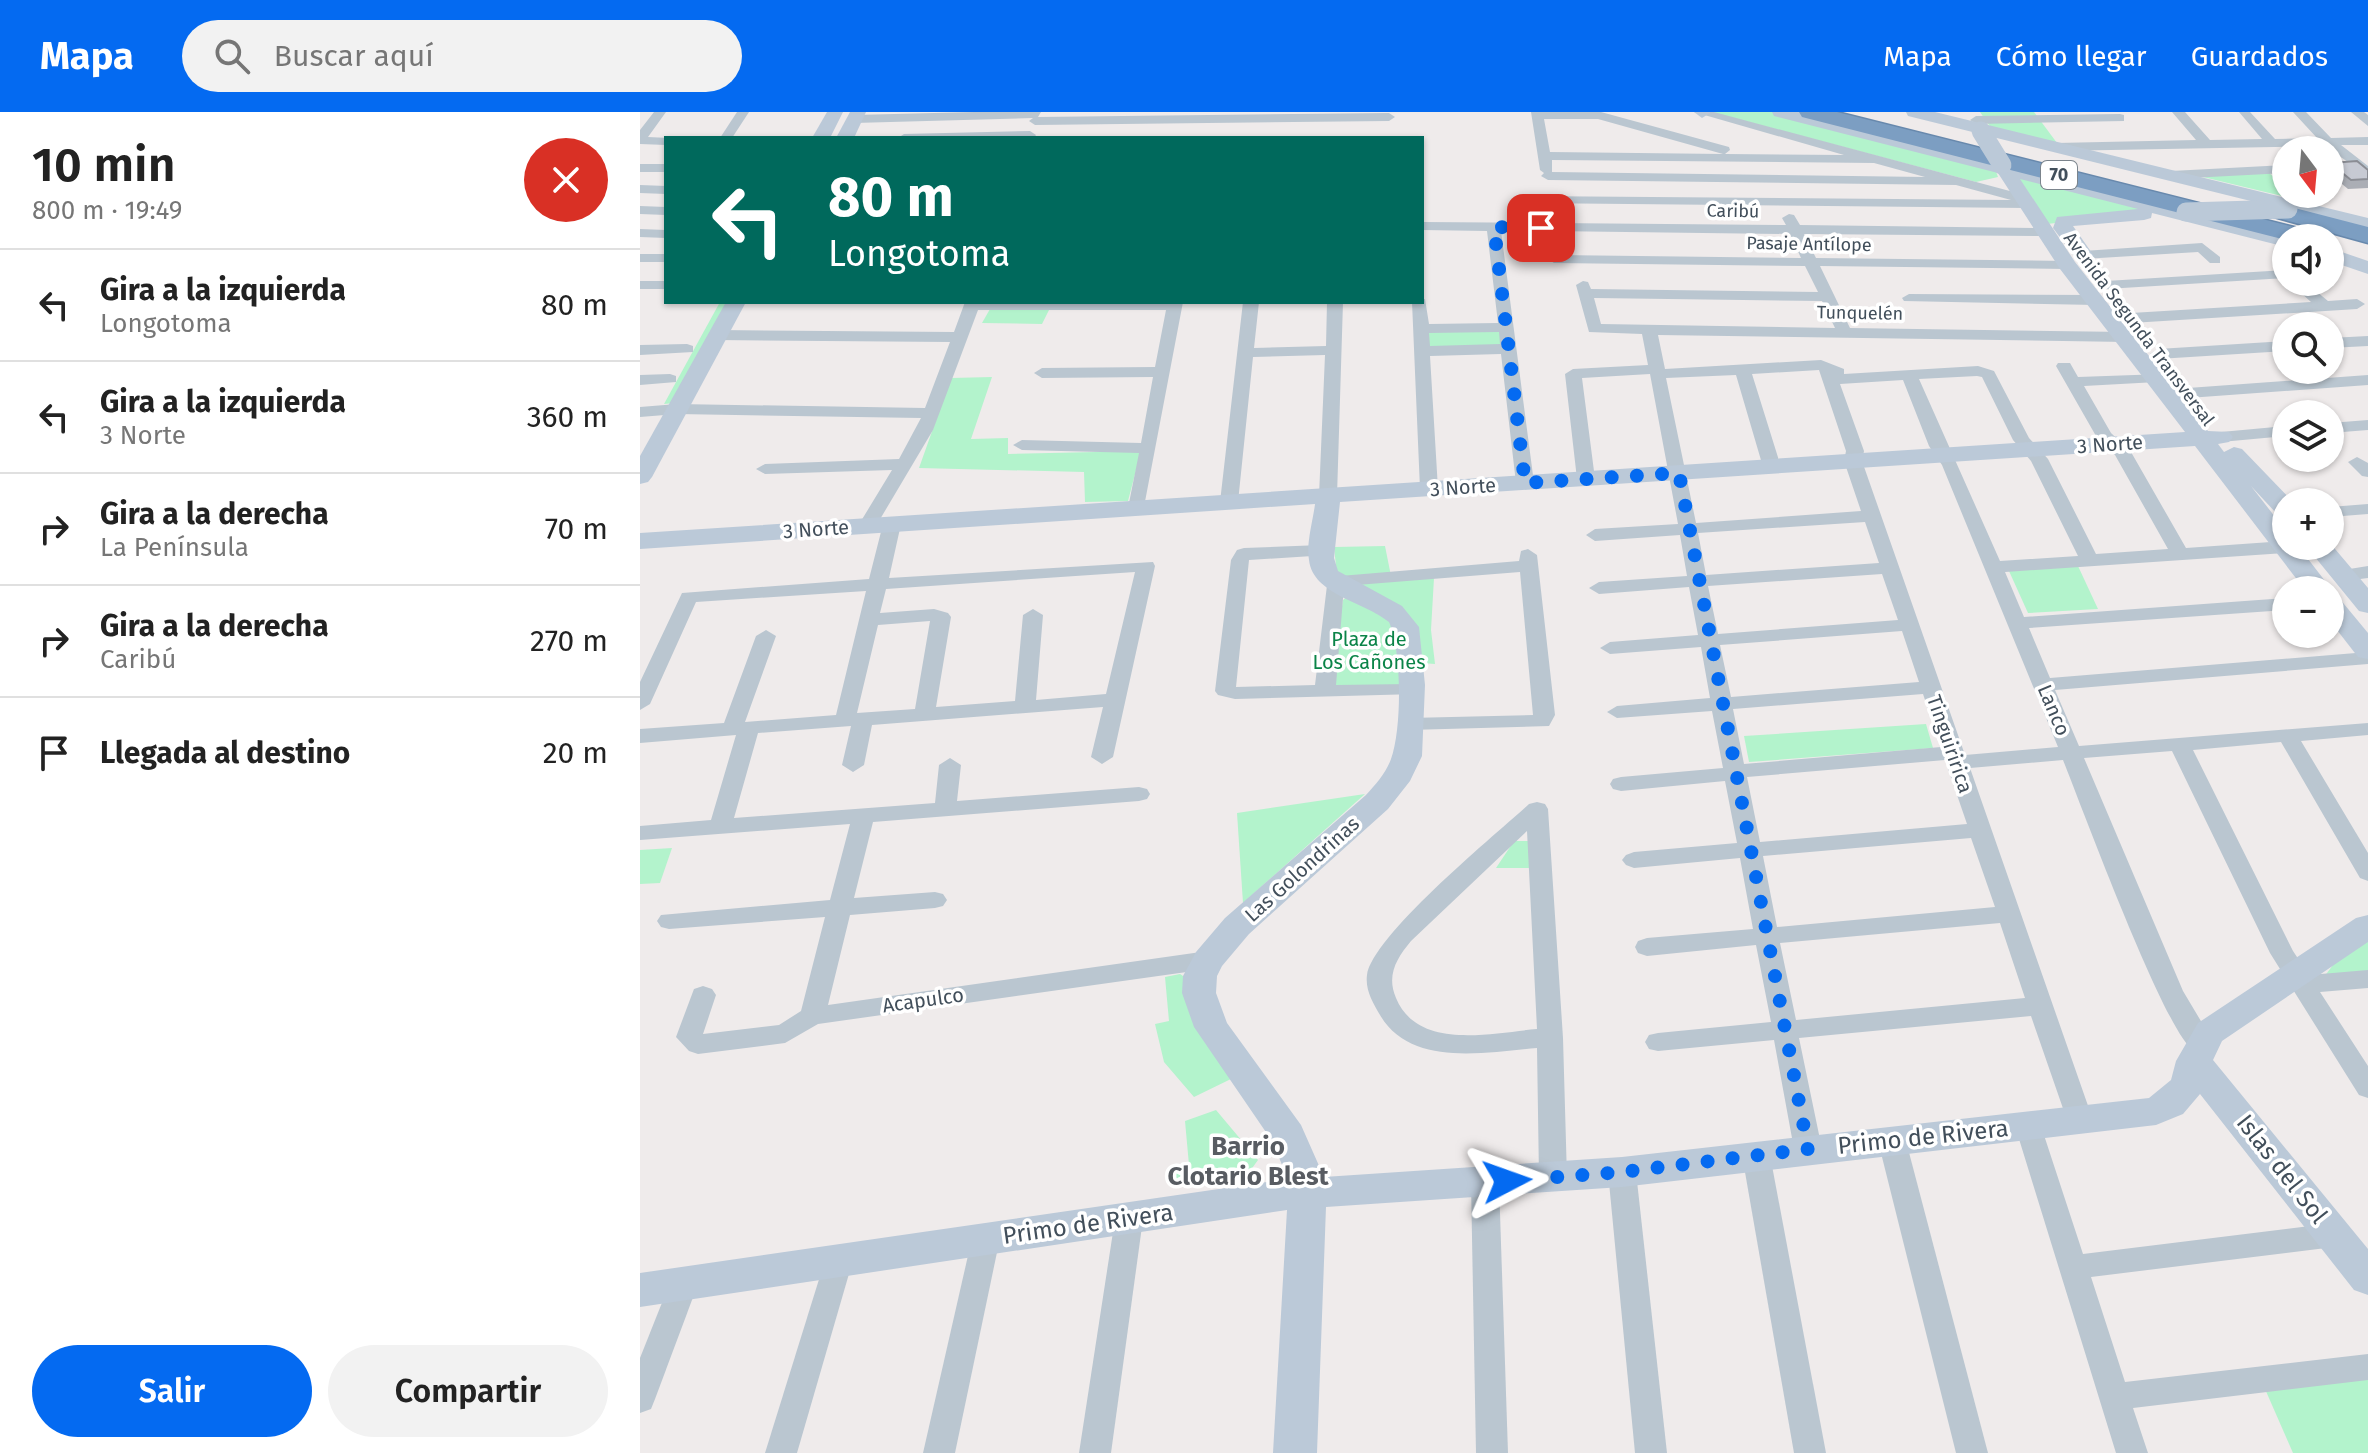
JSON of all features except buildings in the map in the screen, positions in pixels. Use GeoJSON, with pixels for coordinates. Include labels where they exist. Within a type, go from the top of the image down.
{"type":"FeatureCollection","features":[{"type":"Feature","properties":{"kind":"highway","name":"70"},"geometry":{"type":"LineString","coordinates":[[1810,112],[2272,229]]}},
{"type":"Feature","properties":{"kind":"highway","name":"70"},"geometry":{"type":"LineString","coordinates":[[1887,112],[2272,205]]}},
{"type":"Feature","properties":{"kind":"highway","name":"70"},"geometry":{"type":"LineString","coordinates":[[2286,208],[2366,222]]}},
{"type":"Feature","properties":{"kind":"highway"},"geometry":{"type":"LineString","coordinates":[[2344,248],[2368,255]]}},
{"type":"Feature","properties":{"kind":"street"},"geometry":{"type":"LineString","coordinates":[[640,140],[660,112]]}},
{"type":"Feature","properties":{"kind":"street"},"geometry":{"type":"LineString","coordinates":[[727,136],[743,112]]}},
{"type":"Feature","properties":{"kind":"street"},"geometry":{"type":"LineString","coordinates":[[822,136],[835,112]]}},
{"type":"Feature","properties":{"kind":"street"},"geometry":{"type":"LineString","coordinates":[[1701,112],[1962,181],[2024,202]]}},
{"type":"Feature","properties":{"kind":"street"},"geometry":{"type":"LineString","coordinates":[[1780,112],[2272,237]]}},
{"type":"Feature","properties":{"kind":"street"},"geometry":{"type":"LineString","coordinates":[[1914,112],[2171,175],[2272,205]]}},
{"type":"Feature","properties":{"kind":"street"},"geometry":{"type":"LineString","coordinates":[[2178,112],[2206,144]]}},
{"type":"Feature","properties":{"kind":"street"},"geometry":{"type":"LineString","coordinates":[[2244,113],[2257,112]]}},
{"type":"Feature","properties":{"kind":"street"},"geometry":{"type":"LineString","coordinates":[[2299,112],[2322,136]]}},
{"type":"Feature","properties":{"kind":"street"},"geometry":{"type":"LineString","coordinates":[[2357,112],[2368,122]]}},
{"type":"Feature","properties":{"kind":"street"},"geometry":{"type":"LineString","coordinates":[[1552,199],[1537,113],[1598,115],[1758,158],[1772,179],[1845,333]]}},
{"type":"Feature","properties":{"kind":"street"},"geometry":{"type":"LineString","coordinates":[[2244,113],[2272,143]]}},
{"type":"Feature","properties":{"kind":"street"},"geometry":{"type":"LineString","coordinates":[[1985,127],[2117,115],[2142,145]]}},
{"type":"Feature","properties":{"kind":"street"},"geometry":{"type":"LineString","coordinates":[[846,136],[856,116],[1204,116],[1302,120],[1389,117]]}},
{"type":"Feature","properties":{"kind":"street"},"geometry":{"type":"LineString","coordinates":[[1030,136],[1036,116]]}},
{"type":"Feature","properties":{"kind":"street"},"geometry":{"type":"LineString","coordinates":[[1089,136],[1094,116]]}},
{"type":"Feature","properties":{"kind":"street"},"geometry":{"type":"LineString","coordinates":[[1147,136],[1151,116]]}},
{"type":"Feature","properties":{"kind":"street"},"geometry":{"type":"LineString","coordinates":[[1201,136],[1204,116]]}},
{"type":"Feature","properties":{"kind":"street","name":"Avenida Segunda Transversal"},"geometry":{"type":"LineString","coordinates":[[1985,127],[2005,171],[2043,232],[2075,260],[2101,293],[2128,328],[2157,377],[2210,438],[2272,496]]}},
{"type":"Feature","properties":{"kind":"street"},"geometry":{"type":"LineString","coordinates":[[640,140],[664,141]]}},
{"type":"Feature","properties":{"kind":"street"},"geometry":{"type":"LineString","coordinates":[[1542,141],[1557,141]]}},
{"type":"Feature","properties":{"kind":"street"},"geometry":{"type":"LineString","coordinates":[[2344,142],[2368,141]]}},
{"type":"Feature","properties":{"kind":"street"},"geometry":{"type":"LineString","coordinates":[[2056,147],[2272,143]]}},
{"type":"Feature","properties":{"kind":"street"},"geometry":{"type":"LineString","coordinates":[[2344,154],[2364,169]]}},
{"type":"Feature","properties":{"kind":"street"},"geometry":{"type":"LineString","coordinates":[[1544,156],[1881,159]]}},
{"type":"Feature","properties":{"kind":"street"},"geometry":{"type":"LineString","coordinates":[[640,168],[664,168]]}},
{"type":"Feature","properties":{"kind":"street"},"geometry":{"type":"LineString","coordinates":[[2344,168],[2364,169]]}},
{"type":"Feature","properties":{"kind":"street"},"geometry":{"type":"LineString","coordinates":[[2171,175],[2272,170]]}},
{"type":"Feature","properties":{"kind":"street"},"geometry":{"type":"LineString","coordinates":[[1978,186],[1997,184],[2005,171]]}},
{"type":"Feature","properties":{"kind":"street"},"geometry":{"type":"LineString","coordinates":[[1548,176],[1962,181]]}},
{"type":"Feature","properties":{"kind":"street"},"geometry":{"type":"LineString","coordinates":[[640,189],[664,190]]}},
{"type":"Feature","properties":{"kind":"street"},"geometry":{"type":"LineString","coordinates":[[1528,199],[2024,202]]}},
{"type":"Feature","properties":{"kind":"street","name":"Avenida Segunda Transversal"},"geometry":{"type":"LineString","coordinates":[[2075,260],[2061,226],[2064,221],[2272,206]]}},
{"type":"Feature","properties":{"kind":"street"},"geometry":{"type":"LineString","coordinates":[[640,210],[664,211]]}},
{"type":"Feature","properties":{"kind":"street","name":"Caribú"},"geometry":{"type":"LineString","coordinates":[[1424,226],[2043,232]]}},
{"type":"Feature","properties":{"kind":"street"},"geometry":{"type":"LineString","coordinates":[[1494,227],[1525,483]]}},
{"type":"Feature","properties":{"kind":"street","name":"Pasaje Antílope"},"geometry":{"type":"LineString","coordinates":[[1541,228],[1545,253],[1550,258],[1810,262],[2075,260],[2202,247],[2215,260]]}},
{"type":"Feature","properties":{"kind":"street"},"geometry":{"type":"LineString","coordinates":[[640,233],[664,234]]}},
{"type":"Feature","properties":{"kind":"street"},"geometry":{"type":"LineString","coordinates":[[640,258],[664,258]]}},
{"type":"Feature","properties":{"kind":"street"},"geometry":{"type":"LineString","coordinates":[[2344,259],[2368,268]]}},
{"type":"Feature","properties":{"kind":"street"},"geometry":{"type":"LineString","coordinates":[[1916,311],[2272,275]]}},
{"type":"Feature","properties":{"kind":"street"},"geometry":{"type":"LineString","coordinates":[[640,302],[653,285]]}},
{"type":"Feature","properties":{"kind":"street","name":"Tunquelén"},"geometry":{"type":"LineString","coordinates":[[1828,297],[1584,289],[1594,329],[1845,333],[1916,311],[2128,328],[2357,304]]}},
{"type":"Feature","properties":{"kind":"street"},"geometry":{"type":"LineString","coordinates":[[2312,296],[2324,306]]}},
{"type":"Feature","properties":{"kind":"street"},"geometry":{"type":"LineString","coordinates":[[640,432],[646,412],[670,379],[713,304]]}},
{"type":"Feature","properties":{"kind":"street"},"geometry":{"type":"LineString","coordinates":[[640,477],[735,304]]}},
{"type":"Feature","properties":{"kind":"street"},"geometry":{"type":"LineString","coordinates":[[867,526],[907,464],[933,413],[972,304]]}},
{"type":"Feature","properties":{"kind":"street"},"geometry":{"type":"LineString","coordinates":[[1137,508],[1174,304]]}},
{"type":"Feature","properties":{"kind":"street"},"geometry":{"type":"LineString","coordinates":[[1229,502],[1251,304]]}},
{"type":"Feature","properties":{"kind":"street"},"geometry":{"type":"LineString","coordinates":[[1325,691],[1335,581],[1322,566],[1321,551],[1328,496],[1335,304]]}},
{"type":"Feature","properties":{"kind":"street"},"geometry":{"type":"LineString","coordinates":[[1420,304],[1429,489]]}},
{"type":"Feature","properties":{"kind":"street"},"geometry":{"type":"LineString","coordinates":[[1422,329],[1506,327]]}},
{"type":"Feature","properties":{"kind":"street","name":"Avenida Segunda Transversal"},"geometry":{"type":"LineString","coordinates":[[2128,328],[2158,354],[2188,393],[2210,438],[2272,528]]}},
{"type":"Feature","properties":{"kind":"street"},"geometry":{"type":"LineString","coordinates":[[1649,330],[1808,1149]]}},
{"type":"Feature","properties":{"kind":"street"},"geometry":{"type":"LineString","coordinates":[[716,335],[961,337]]}},
{"type":"Feature","properties":{"kind":"street"},"geometry":{"type":"LineString","coordinates":[[2344,343],[2367,342]]}},
{"type":"Feature","properties":{"kind":"street"},"geometry":{"type":"LineString","coordinates":[[2158,354],[2272,347]]}},
{"type":"Feature","properties":{"kind":"street"},"geometry":{"type":"LineString","coordinates":[[640,350],[687,349]]}},
{"type":"Feature","properties":{"kind":"street"},"geometry":{"type":"LineString","coordinates":[[1423,351],[1508,349]]}},
{"type":"Feature","properties":{"kind":"street"},"geometry":{"type":"LineString","coordinates":[[1245,353],[1333,350]]}},
{"type":"Feature","properties":{"kind":"street"},"geometry":{"type":"LineString","coordinates":[[1743,370],[1772,467]]}},
{"type":"Feature","properties":{"kind":"street"},"geometry":{"type":"LineString","coordinates":[[1586,479],[1573,374],[1743,370],[1835,375],[1986,372],[2022,440],[2039,459],[2090,561]]}},
{"type":"Feature","properties":{"kind":"street"},"geometry":{"type":"LineString","coordinates":[[1042,373],[1162,372]]}},
{"type":"Feature","properties":{"kind":"street"},"geometry":{"type":"LineString","coordinates":[[2157,377],[2068,374],[2104,436],[2122,452],[2180,554]]}},
{"type":"Feature","properties":{"kind":"street","name":"Tinguiririca"},"geometry":{"type":"LineString","coordinates":[[1835,375],[1855,451],[1853,461],[1871,516],[2080,1120]]}},
{"type":"Feature","properties":{"kind":"street","name":"Lanco"},"geometry":{"type":"LineString","coordinates":[[1909,375],[1994,567],[2198,1052]]}},
{"type":"Feature","properties":{"kind":"street"},"geometry":{"type":"LineString","coordinates":[[640,380],[670,379]]}},
{"type":"Feature","properties":{"kind":"street"},"geometry":{"type":"LineString","coordinates":[[2188,393],[2368,380]]}},
{"type":"Feature","properties":{"kind":"street"},"geometry":{"type":"LineString","coordinates":[[646,412],[677,409],[933,413]]}},
{"type":"Feature","properties":{"kind":"street"},"geometry":{"type":"LineString","coordinates":[[2344,427],[2368,425]]}},
{"type":"Feature","properties":{"kind":"street","name":"3 Norte"},"geometry":{"type":"LineString","coordinates":[[640,541],[2272,432]]}},
{"type":"Feature","properties":{"kind":"street"},"geometry":{"type":"LineString","coordinates":[[1022,445],[1148,448]]}},
{"type":"Feature","properties":{"kind":"street"},"geometry":{"type":"LineString","coordinates":[[765,469],[907,464]]}},
{"type":"Feature","properties":{"kind":"street"},"geometry":{"type":"LineString","coordinates":[[2344,511],[2368,509]]}},
{"type":"Feature","properties":{"kind":"street"},"geometry":{"type":"LineString","coordinates":[[1595,535],[1871,516]]}},
{"type":"Feature","properties":{"kind":"street"},"geometry":{"type":"LineString","coordinates":[[853,765],[854,720],[869,620],[892,524]]}},
{"type":"Feature","properties":{"kind":"street"},"geometry":{"type":"LineString","coordinates":[[1994,567],[2272,548]]}},
{"type":"Feature","properties":{"kind":"street"},"geometry":{"type":"LineString","coordinates":[[1321,551],[1244,554],[1240,560],[1225,691],[1410,690]]}},
{"type":"Feature","properties":{"kind":"street","name":"Avenida Segunda Transversal"},"geometry":{"type":"LineString","coordinates":[[2295,560],[2308,576]]}},
{"type":"Feature","properties":{"kind":"street"},"geometry":{"type":"LineString","coordinates":[[2338,560],[2356,574],[2368,605]]}},
{"type":"Feature","properties":{"kind":"street"},"geometry":{"type":"LineString","coordinates":[[1335,581],[1528,561],[1544,715],[1542,721],[1409,724]]}},
{"type":"Feature","properties":{"kind":"street"},"geometry":{"type":"LineString","coordinates":[[640,704],[689,597],[1146,566],[1102,757]]}},
{"type":"Feature","properties":{"kind":"street"},"geometry":{"type":"LineString","coordinates":[[1599,588],[1889,568]]}},
{"type":"Feature","properties":{"kind":"street","name":"Las Golondrinas"},"geometry":{"type":"LineString","coordinates":[[1295,1453],[1309,1192],[1304,1168],[1288,1135],[1211,1027],[1199,993],[1200,976],[1208,960],[1237,926],[1377,802],[1394,783],[1409,752],[1408,629],[1401,618],[1335,581]]}},
{"type":"Feature","properties":{"kind":"street"},"geometry":{"type":"LineString","coordinates":[[2017,623],[2272,605]]}},
{"type":"Feature","properties":{"kind":"street"},"geometry":{"type":"LineString","coordinates":[[1025,707],[1033,615]]}},
{"type":"Feature","properties":{"kind":"street"},"geometry":{"type":"LineString","coordinates":[[869,620],[941,617],[924,715]]}},
{"type":"Feature","properties":{"kind":"street"},"geometry":{"type":"LineString","coordinates":[[2344,621],[2368,651]]}},
{"type":"Feature","properties":{"kind":"street"},"geometry":{"type":"LineString","coordinates":[[1610,648],[1909,625]]}},
{"type":"Feature","properties":{"kind":"street"},"geometry":{"type":"LineString","coordinates":[[720,827],[740,728],[766,636]]}},
{"type":"Feature","properties":{"kind":"street"},"geometry":{"type":"LineString","coordinates":[[2044,685],[2368,658]]}},
{"type":"Feature","properties":{"kind":"street"},"geometry":{"type":"LineString","coordinates":[[1617,712],[1930,687]]}},
{"type":"Feature","properties":{"kind":"street"},"geometry":{"type":"LineString","coordinates":[[640,736],[1115,700]]}},
{"type":"Feature","properties":{"kind":"street"},"geometry":{"type":"LineString","coordinates":[[1621,784],[1713,777],[1736,771],[2072,753],[2368,729]]}},
{"type":"Feature","properties":{"kind":"street"},"geometry":{"type":"LineString","coordinates":[[2287,735],[2368,873]]}},
{"type":"Feature","properties":{"kind":"street"},"geometry":{"type":"LineString","coordinates":[[2179,744],[2298,979],[2360,1065],[2368,1088]]}},
{"type":"Feature","properties":{"kind":"street"},"geometry":{"type":"LineString","coordinates":[[945,810],[950,765]]}},
{"type":"Feature","properties":{"kind":"street"},"geometry":{"type":"LineString","coordinates":[[640,833],[1139,794]]}},
{"type":"Feature","properties":{"kind":"street"},"geometry":{"type":"LineString","coordinates":[[1550,1038],[1446,1042],[1412,1035],[1399,1024],[1387,1006],[1379,990],[1378,974],[1386,956],[1402,935],[1537,809],[1550,1038],[1553,1178]]}},
{"type":"Feature","properties":{"kind":"street"},"geometry":{"type":"LineString","coordinates":[[812,1016],[837,908],[863,817]]}},
{"type":"Feature","properties":{"kind":"street"},"geometry":{"type":"LineString","coordinates":[[1634,860],[1980,830]]}},
{"type":"Feature","properties":{"kind":"street"},"geometry":{"type":"LineString","coordinates":[[669,921],[935,900]]}},
{"type":"Feature","properties":{"kind":"street"},"geometry":{"type":"LineString","coordinates":[[1647,947],[2008,914]]}},
{"type":"Feature","properties":{"kind":"street"},"geometry":{"type":"LineString","coordinates":[[2156,1111],[2171,1105],[2185,1091],[2198,1052],[2226,1019],[2298,979],[2368,926]]}},
{"type":"Feature","properties":{"kind":"street","name":"Acapulco"},"geometry":{"type":"LineString","coordinates":[[703,995],[689,1037],[698,1044],[785,1034],[812,1016],[1208,960]]}},
{"type":"Feature","properties":{"kind":"street"},"geometry":{"type":"LineString","coordinates":[[2298,979],[2368,979]]}},
{"type":"Feature","properties":{"kind":"street"},"geometry":{"type":"LineString","coordinates":[[1658,1042],[2040,1006]]}},
{"type":"Feature","properties":{"kind":"street","name":"Islas del Sol"},"geometry":{"type":"LineString","coordinates":[[2198,1052],[2236,1110],[2368,1278]]}},
{"type":"Feature","properties":{"kind":"street","name":"Primo de Rivera"},"geometry":{"type":"LineString","coordinates":[[640,1290],[1309,1192],[1622,1172],[2156,1111],[2236,1110]]}},
{"type":"Feature","properties":{"kind":"street"},"geometry":{"type":"LineString","coordinates":[[2028,1126],[2132,1453]]}},
{"type":"Feature","properties":{"kind":"street"},"geometry":{"type":"LineString","coordinates":[[1892,1141],[1972,1453]]}},
{"type":"Feature","properties":{"kind":"street"},"geometry":{"type":"LineString","coordinates":[[1756,1155],[1810,1453]]}},
{"type":"Feature","properties":{"kind":"street"},"geometry":{"type":"LineString","coordinates":[[1622,1172],[1651,1453]]}},
{"type":"Feature","properties":{"kind":"street"},"geometry":{"type":"LineString","coordinates":[[1485,1183],[1492,1453]]}},
{"type":"Feature","properties":{"kind":"street"},"geometry":{"type":"LineString","coordinates":[[1095,1453],[1129,1219]]}},
{"type":"Feature","properties":{"kind":"street"},"geometry":{"type":"LineString","coordinates":[[2073,1267],[2334,1235]]}},
{"type":"Feature","properties":{"kind":"street"},"geometry":{"type":"LineString","coordinates":[[939,1453],[986,1238]]}},
{"type":"Feature","properties":{"kind":"street"},"geometry":{"type":"LineString","coordinates":[[781,1453],[839,1260]]}},
{"type":"Feature","properties":{"kind":"street"},"geometry":{"type":"LineString","coordinates":[[640,1399],[683,1284]]}},
{"type":"Feature","properties":{"kind":"street"},"geometry":{"type":"LineString","coordinates":[[2114,1397],[2368,1367]]}},
{"type":"Feature","properties":{"kind":"green space"},"geometry":{"type":"Polygon","coordinates":[[[1711,112],[1773,112],[1995,169],[1998,177],[1976,182],[1711,112]]]}},
{"type":"Feature","properties":{"kind":"green space"},"geometry":{"type":"Polygon","coordinates":[[[1980,112],[2034,112],[2057,143],[1991,128],[1980,112]]]}},
{"type":"Feature","properties":{"kind":"green space"},"geometry":{"type":"Polygon","coordinates":[[[2014,173],[2160,211],[2047,224],[2014,173]]]}},
{"type":"Feature","properties":{"kind":"green space"},"geometry":{"type":"Polygon","coordinates":[[[2269,173],[2272,175],[2272,194],[2199,176],[2269,173]]]}},
{"type":"Feature","properties":{"kind":"green space"},"geometry":{"type":"Polygon","coordinates":[[[719,304],[726,304],[675,403],[664,404],[719,304]]]}},
{"type":"Feature","properties":{"kind":"green space"},"geometry":{"type":"Polygon","coordinates":[[[990,309],[1049,310],[1042,324],[982,323],[990,309]]]}},
{"type":"Feature","properties":{"kind":"green space"},"geometry":{"type":"Polygon","coordinates":[[[1500,329],[1502,347],[1429,349],[1428,331],[1500,329]]]}},
{"type":"Feature","properties":{"kind":"green space"},"geometry":{"type":"Polygon","coordinates":[[[992,377],[971,439],[1008,438],[1008,454],[1141,451],[1128,501],[1085,502],[1084,472],[919,468],[951,378],[992,377]]]}},
{"type":"Feature","properties":{"kind":"green space","name":"Plaza de Los Cañones"},"geometry":{"type":"Polygon","coordinates":[[[1385,546],[1392,581],[1434,578],[1431,630],[1435,664],[1421,663],[1417,629],[1337,575],[1334,547],[1385,546]]]}},
{"type":"Feature","properties":{"kind":"green space"},"geometry":{"type":"Polygon","coordinates":[[[2078,566],[2098,609],[2028,613],[2009,571],[2078,566]]]}},
{"type":"Feature","properties":{"kind":"green space","name":"Plaza de Los Cañones"},"geometry":{"type":"Polygon","coordinates":[[[1350,594],[1390,618],[1403,684],[1329,688],[1343,600],[1350,594]]]}},
{"type":"Feature","properties":{"kind":"green space"},"geometry":{"type":"Polygon","coordinates":[[[1926,724],[1933,748],[1749,762],[1744,736],[1926,724]]]}},
{"type":"Feature","properties":{"kind":"green space"},"geometry":{"type":"Polygon","coordinates":[[[1365,794],[1243,903],[1237,813],[1365,794]]]}},
{"type":"Feature","properties":{"kind":"green space"},"geometry":{"type":"Polygon","coordinates":[[[1514,841],[1529,841],[1532,868],[1496,868],[1514,841]]]}},
{"type":"Feature","properties":{"kind":"green space"},"geometry":{"type":"Polygon","coordinates":[[[672,848],[660,883],[640,884],[640,850],[672,848]]]}},
{"type":"Feature","properties":{"kind":"green space"},"geometry":{"type":"Polygon","coordinates":[[[2368,940],[2368,973],[2324,977],[2336,961],[2368,940]]]}},
{"type":"Feature","properties":{"kind":"green space"},"geometry":{"type":"Polygon","coordinates":[[[1180,974],[1195,984],[1233,1078],[1194,1097],[1164,1062],[1155,1024],[1169,1021],[1165,977],[1180,974]]]}},
{"type":"Feature","properties":{"kind":"green space"},"geometry":{"type":"Polygon","coordinates":[[[1216,1110],[1258,1160],[1250,1171],[1171,1183],[1170,1169],[1189,1165],[1185,1121],[1216,1110]]]}},
{"type":"Feature","properties":{"kind":"green space"},"geometry":{"type":"Polygon","coordinates":[[[2368,1376],[2368,1453],[2293,1453],[2265,1389],[2368,1376]]]}},
{"type":"Feature","properties":{"kind":"district","name":"Barrio Clotario Blest"},"geometry":{"type":"Point","coordinates":[1248,1161]}},
{"type":"Feature","properties":{"kind":"route"},"geometry":{"type":"LineString","coordinates":[[1507,1181],[1622,1172],[1808,1149],[1679,473],[1525,483],[1494,227],[1541,228]]}}]}
